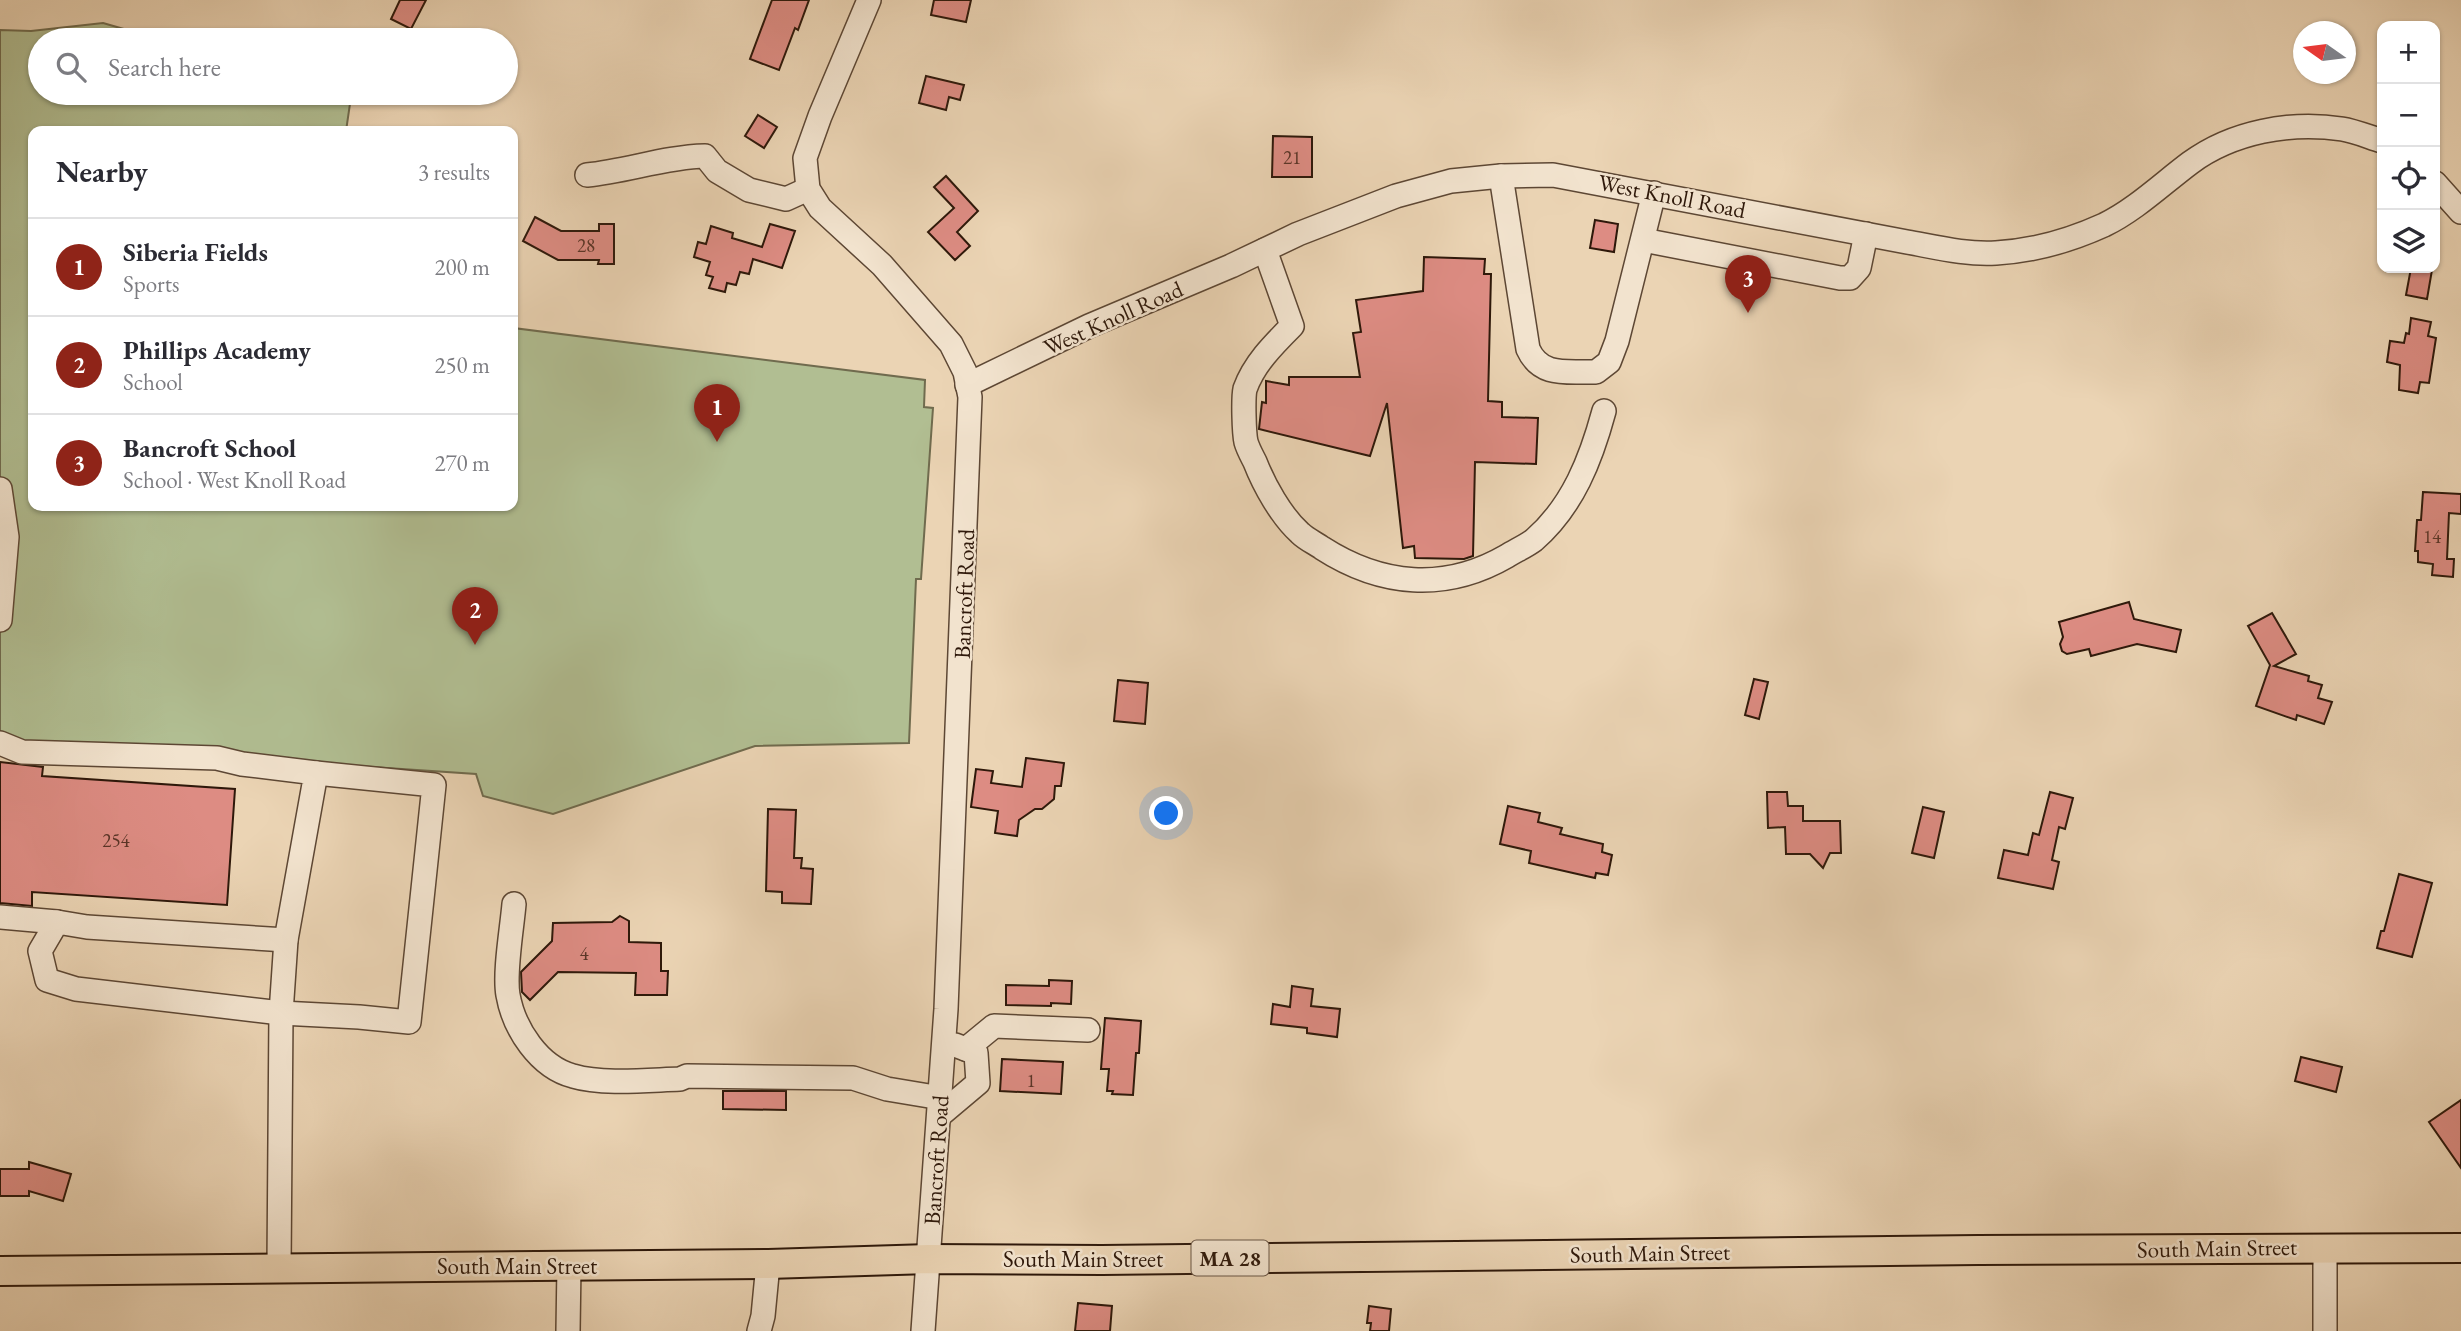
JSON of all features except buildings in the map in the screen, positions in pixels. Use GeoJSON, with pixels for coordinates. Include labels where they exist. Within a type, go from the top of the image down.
{"type":"FeatureCollection","features":[{"type":"Feature","properties":{"kind":"main road","name":"South Main Street"},"geometry":{"type":"LineString","coordinates":[[0,1271],[768,1264],[929,1259],[1102,1260],[2325,1247],[2461,1248]]}},
{"type":"Feature","properties":{"kind":"street"},"geometry":{"type":"LineString","coordinates":[[587,175],[705,156],[717,171],[749,190],[786,199],[808,189],[805,158],[869,0]]}},
{"type":"Feature","properties":{"kind":"street","name":"West Knoll Road"},"geometry":{"type":"LineString","coordinates":[[967,385],[1090,326],[1298,234],[1396,196],[1451,181],[1553,175],[1952,250],[1995,254],[2040,247],[2105,224],[2137,204],[2193,161],[2225,142],[2258,132],[2297,126],[2343,129],[2377,139]]}},
{"type":"Feature","properties":{"kind":"street"},"geometry":{"type":"LineString","coordinates":[[1501,176],[1528,349],[1534,363],[1549,370],[1596,372],[1609,362],[1617,341],[1654,192]]}},
{"type":"Feature","properties":{"kind":"street","name":"Bancroft Road"},"geometry":{"type":"LineString","coordinates":[[808,189],[820,208],[882,264],[951,344],[965,372],[970,397],[944,1040],[923,1331]]}},
{"type":"Feature","properties":{"kind":"street"},"geometry":{"type":"LineString","coordinates":[[2440,189],[2461,212]]}},
{"type":"Feature","properties":{"kind":"street"},"geometry":{"type":"LineString","coordinates":[[1643,240],[1850,278],[1859,268],[1866,234]]}},
{"type":"Feature","properties":{"kind":"street"},"geometry":{"type":"LineString","coordinates":[[1265,250],[1292,326],[1263,355],[1245,391],[1246,441],[1266,488],[1299,533],[1338,558],[1363,570],[1392,578],[1440,580],[1487,568],[1534,540],[1580,483],[1594,448],[1604,411]]}},
{"type":"Feature","properties":{"kind":"street"},"geometry":{"type":"LineString","coordinates":[[0,489],[7,537],[0,620]]}},
{"type":"Feature","properties":{"kind":"street"},"geometry":{"type":"LineString","coordinates":[[0,743],[22,752],[217,758],[242,764],[434,785],[409,1022],[281,1013],[76,989],[47,979],[40,951],[57,922]]}},
{"type":"Feature","properties":{"kind":"street"},"geometry":{"type":"LineString","coordinates":[[279,1267],[281,1013],[286,940],[316,773]]}},
{"type":"Feature","properties":{"kind":"street"},"geometry":{"type":"LineString","coordinates":[[514,904],[508,995],[518,1024],[539,1057],[574,1077],[619,1081],[680,1079],[687,1076],[853,1078],[940,1106],[978,1083],[976,1053],[944,1040]]}},
{"type":"Feature","properties":{"kind":"street"},"geometry":{"type":"LineString","coordinates":[[0,917],[87,927],[286,940]]}},
{"type":"Feature","properties":{"kind":"street"},"geometry":{"type":"LineString","coordinates":[[967,1049],[994,1026],[1088,1030]]}},
{"type":"Feature","properties":{"kind":"street"},"geometry":{"type":"LineString","coordinates":[[2325,1247],[2325,1331]]}},
{"type":"Feature","properties":{"kind":"street"},"geometry":{"type":"LineString","coordinates":[[759,1331],[768,1264]]}},
{"type":"Feature","properties":{"kind":"street"},"geometry":{"type":"LineString","coordinates":[[568,1331],[569,1265]]}},
{"type":"Feature","properties":{"kind":"green space"},"geometry":{"type":"Polygon","coordinates":[[[103,23],[120,28],[58,28],[103,23]]]}},
{"type":"Feature","properties":{"kind":"green space"},"geometry":{"type":"Polygon","coordinates":[[[0,30],[28,31],[28,105],[350,105],[347,126],[28,126],[28,511],[518,511],[518,329],[925,380],[924,407],[933,408],[921,579],[916,579],[909,743],[755,746],[553,814],[483,796],[476,774],[0,742],[0,30]]]}},
{"type":"Feature","properties":{"kind":"place","name":"Bancroft School"},"geometry":{"type":"Point","coordinates":[1748,313]}},
{"type":"Feature","properties":{"kind":"place","name":"Siberia Fields"},"geometry":{"type":"Point","coordinates":[717,442]}},
{"type":"Feature","properties":{"kind":"place","name":"Phillips Academy"},"geometry":{"type":"Point","coordinates":[475,645]}}]}
